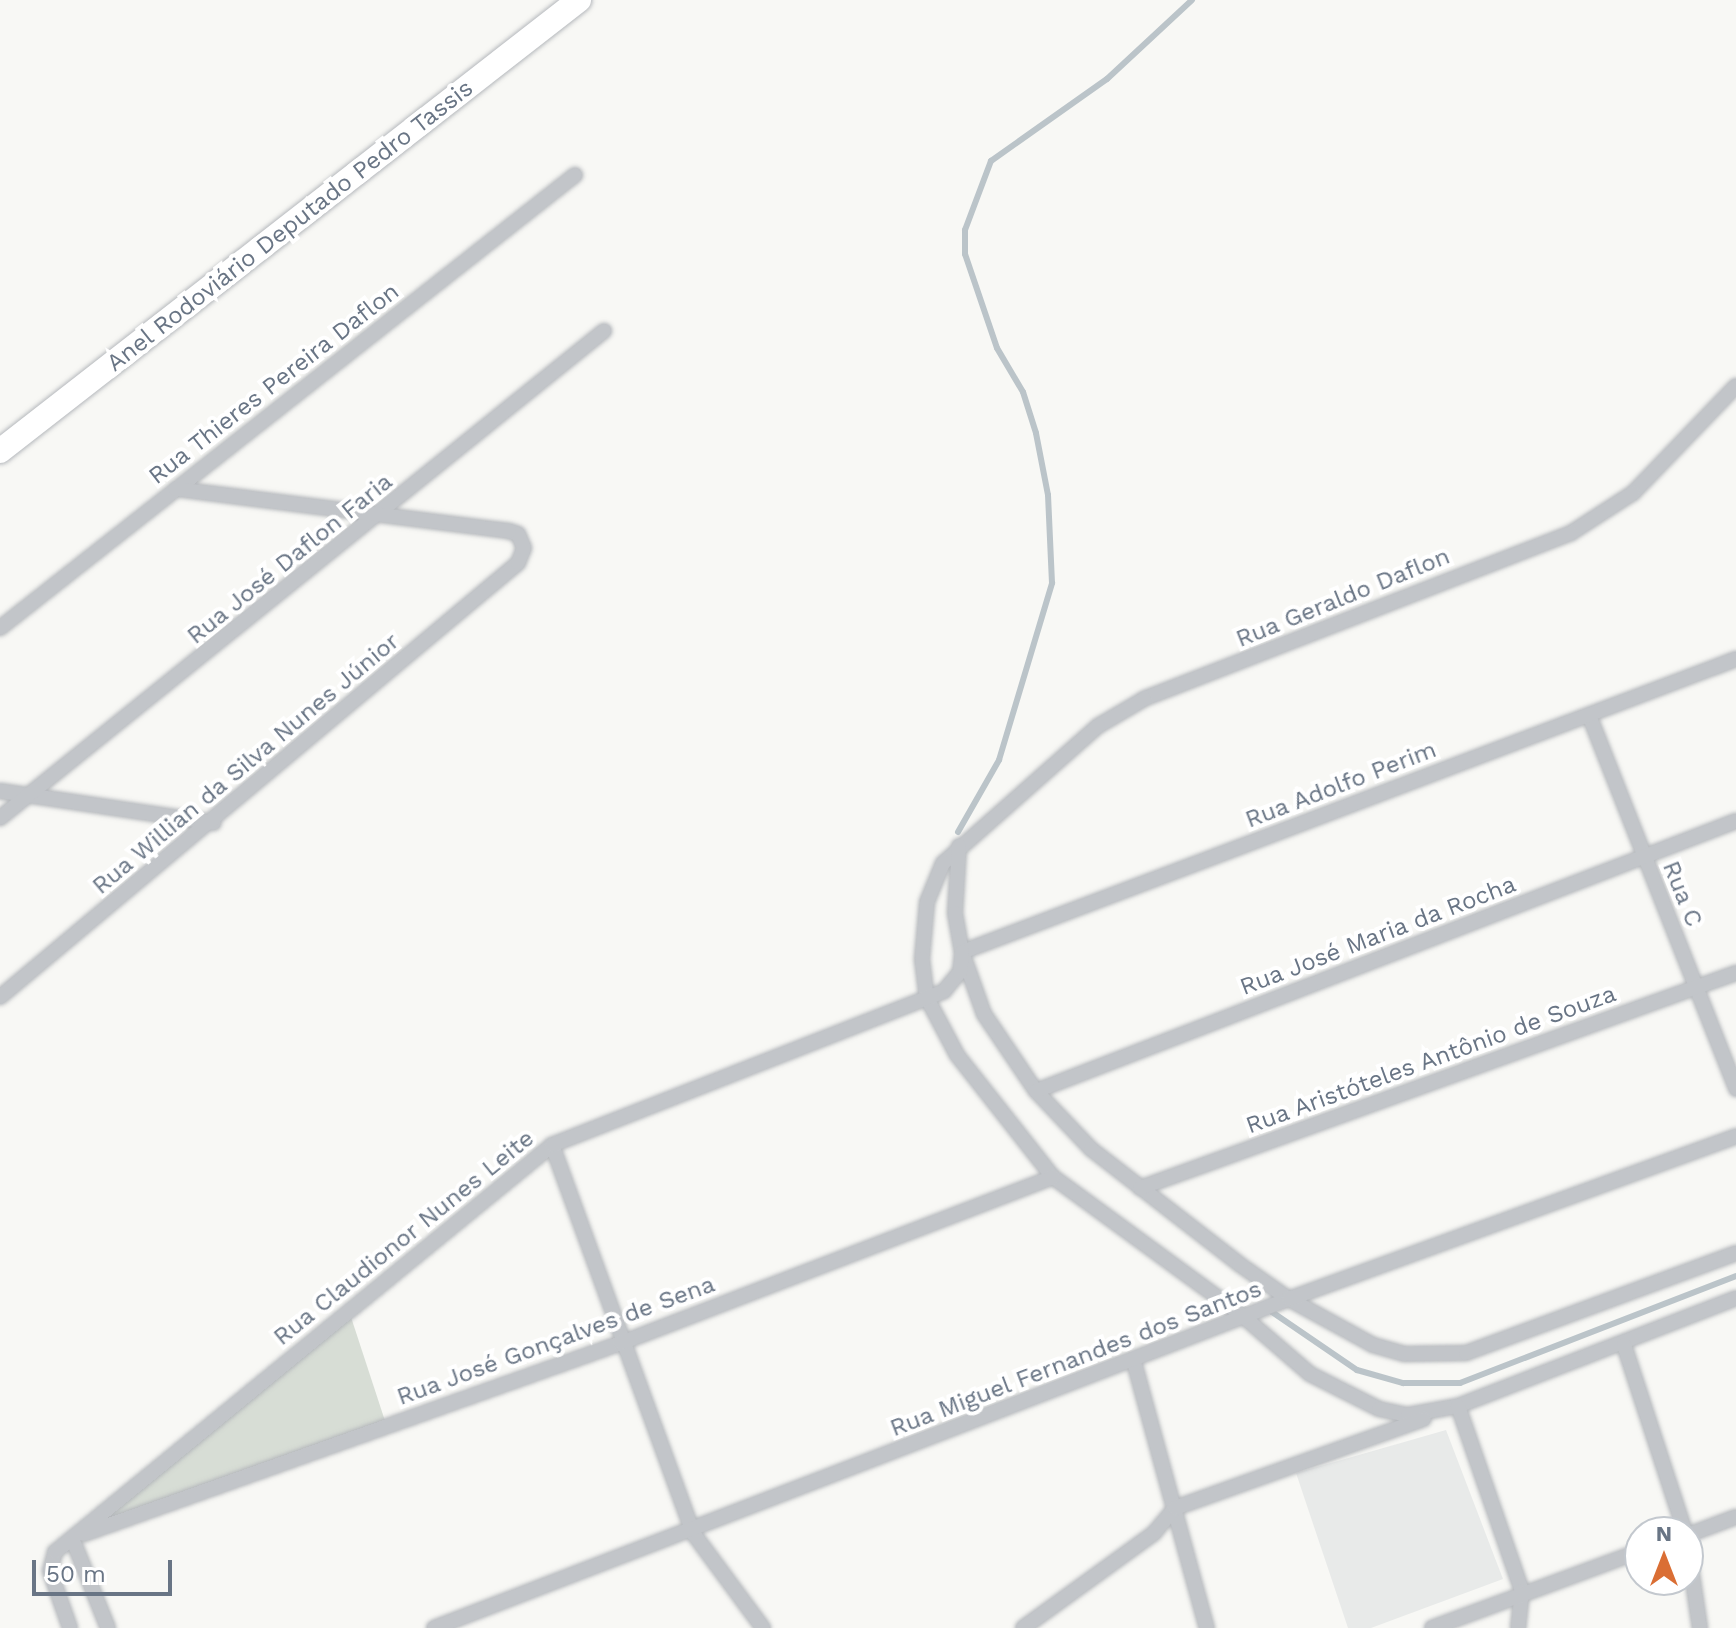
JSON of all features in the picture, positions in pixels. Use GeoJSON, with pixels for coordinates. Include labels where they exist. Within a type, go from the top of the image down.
{"type":"FeatureCollection","features":[{"type":"Feature","properties":{"kind":"highway","name":"Anel Rodoviário Deputado Pedro Tassis"},"geometry":{"type":"LineString","coordinates":[[0,451],[579,0]]}},
{"type":"Feature","properties":{"kind":"street","name":"Rua Thieres Pereira Daflon"},"geometry":{"type":"LineString","coordinates":[[0,628],[575,175]]}},
{"type":"Feature","properties":{"kind":"street","name":"Rua José Daflon Faria"},"geometry":{"type":"LineString","coordinates":[[0,818],[380,516],[604,331]]}},
{"type":"Feature","properties":{"kind":"street","name":"Rua Geraldo Daflon"},"geometry":{"type":"LineString","coordinates":[[927,998],[922,959],[927,902],[943,863],[1098,726],[1144,699],[1571,533],[1633,493],[1736,386]]}},
{"type":"Feature","properties":{"kind":"street"},"geometry":{"type":"LineString","coordinates":[[176,489],[380,516]]}},
{"type":"Feature","properties":{"kind":"street","name":"Rua Willian da Silva Nunes Júnior"},"geometry":{"type":"LineString","coordinates":[[0,997],[214,823],[518,563],[523,541],[509,531],[380,516]]}},
{"type":"Feature","properties":{"kind":"street","name":"Rua Adolfo Perim"},"geometry":{"type":"LineString","coordinates":[[962,952],[1736,659]]}},
{"type":"Feature","properties":{"kind":"street","name":"Rua C"},"geometry":{"type":"LineString","coordinates":[[1589,715],[1736,1089]]}},
{"type":"Feature","properties":{"kind":"street"},"geometry":{"type":"LineString","coordinates":[[0,791],[214,823]]}},
{"type":"Feature","properties":{"kind":"street","name":"Rua José Maria da Rocha"},"geometry":{"type":"LineString","coordinates":[[1036,1091],[1736,821]]}},
{"type":"Feature","properties":{"kind":"street"},"geometry":{"type":"LineString","coordinates":[[959,846],[955,913],[962,952],[984,1014],[1036,1091],[1091,1149],[1140,1188],[1289,1299],[1373,1345],[1404,1354],[1466,1353],[1736,1253]]}},
{"type":"Feature","properties":{"kind":"street","name":"Rua Claudionor Nunes Leite"},"geometry":{"type":"LineString","coordinates":[[70,1628],[50,1562],[72,1538],[552,1145],[927,998],[954,981],[962,952]]}},
{"type":"Feature","properties":{"kind":"street","name":"Rua Aristóteles Antônio de Souza"},"geometry":{"type":"LineString","coordinates":[[1140,1188],[1736,973]]}},
{"type":"Feature","properties":{"kind":"street"},"geometry":{"type":"LineString","coordinates":[[927,998],[957,1055],[1053,1177],[1244,1317],[1310,1374],[1379,1409],[1408,1415],[1458,1406]]}},
{"type":"Feature","properties":{"kind":"street","name":"Rua Miguel Fernandes dos Santos"},"geometry":{"type":"LineString","coordinates":[[434,1628],[693,1533],[1289,1299],[1736,1136]]}},
{"type":"Feature","properties":{"kind":"street"},"geometry":{"type":"LineString","coordinates":[[552,1145],[621,1343],[693,1533],[763,1628]]}},
{"type":"Feature","properties":{"kind":"street","name":"Rua José Gonçalves de Sena"},"geometry":{"type":"LineString","coordinates":[[72,1538],[621,1343],[1053,1177]]}},
{"type":"Feature","properties":{"kind":"street"},"geometry":{"type":"LineString","coordinates":[[1023,1628],[1154,1533],[1175,1508],[1624,1345],[1736,1298]]}},
{"type":"Feature","properties":{"kind":"street"},"geometry":{"type":"LineString","coordinates":[[1624,1345],[1681,1516]]}},
{"type":"Feature","properties":{"kind":"street"},"geometry":{"type":"LineString","coordinates":[[1134,1362],[1207,1628]]}},
{"type":"Feature","properties":{"kind":"street"},"geometry":{"type":"LineString","coordinates":[[1458,1406],[1522,1591],[1518,1628]]}},
{"type":"Feature","properties":{"kind":"street"},"geometry":{"type":"LineString","coordinates":[[1704,1527],[1736,1517]]}},
{"type":"Feature","properties":{"kind":"street"},"geometry":{"type":"LineString","coordinates":[[72,1538],[108,1628]]}},
{"type":"Feature","properties":{"kind":"street"},"geometry":{"type":"LineString","coordinates":[[1432,1628],[1522,1591],[1624,1556]]}},
{"type":"Feature","properties":{"kind":"street"},"geometry":{"type":"LineString","coordinates":[[1695,1596],[1700,1628]]}},
{"type":"Feature","properties":{"kind":"shaded area"},"geometry":{"type":"Polygon","coordinates":[[[349,1311],[387,1427],[72,1538],[349,1311]]]}},
{"type":"Feature","properties":{"kind":"shaded area"},"geometry":{"type":"Polygon","coordinates":[[[1446,1430],[1503,1579],[1371,1628],[1348,1628],[1296,1473],[1446,1430]]]}},
{"type":"Feature","properties":{"kind":"waterway"},"geometry":{"type":"LineString","coordinates":[[958,832],[999,760],[1052,583],[1048,495],[1036,433],[1023,392],[997,348],[965,254],[965,230],[991,161],[1107,79],[1192,0]]}},
{"type":"Feature","properties":{"kind":"waterway"},"geometry":{"type":"LineString","coordinates":[[1266,1308],[1357,1370],[1403,1383],[1460,1383],[1736,1276]]}}]}
